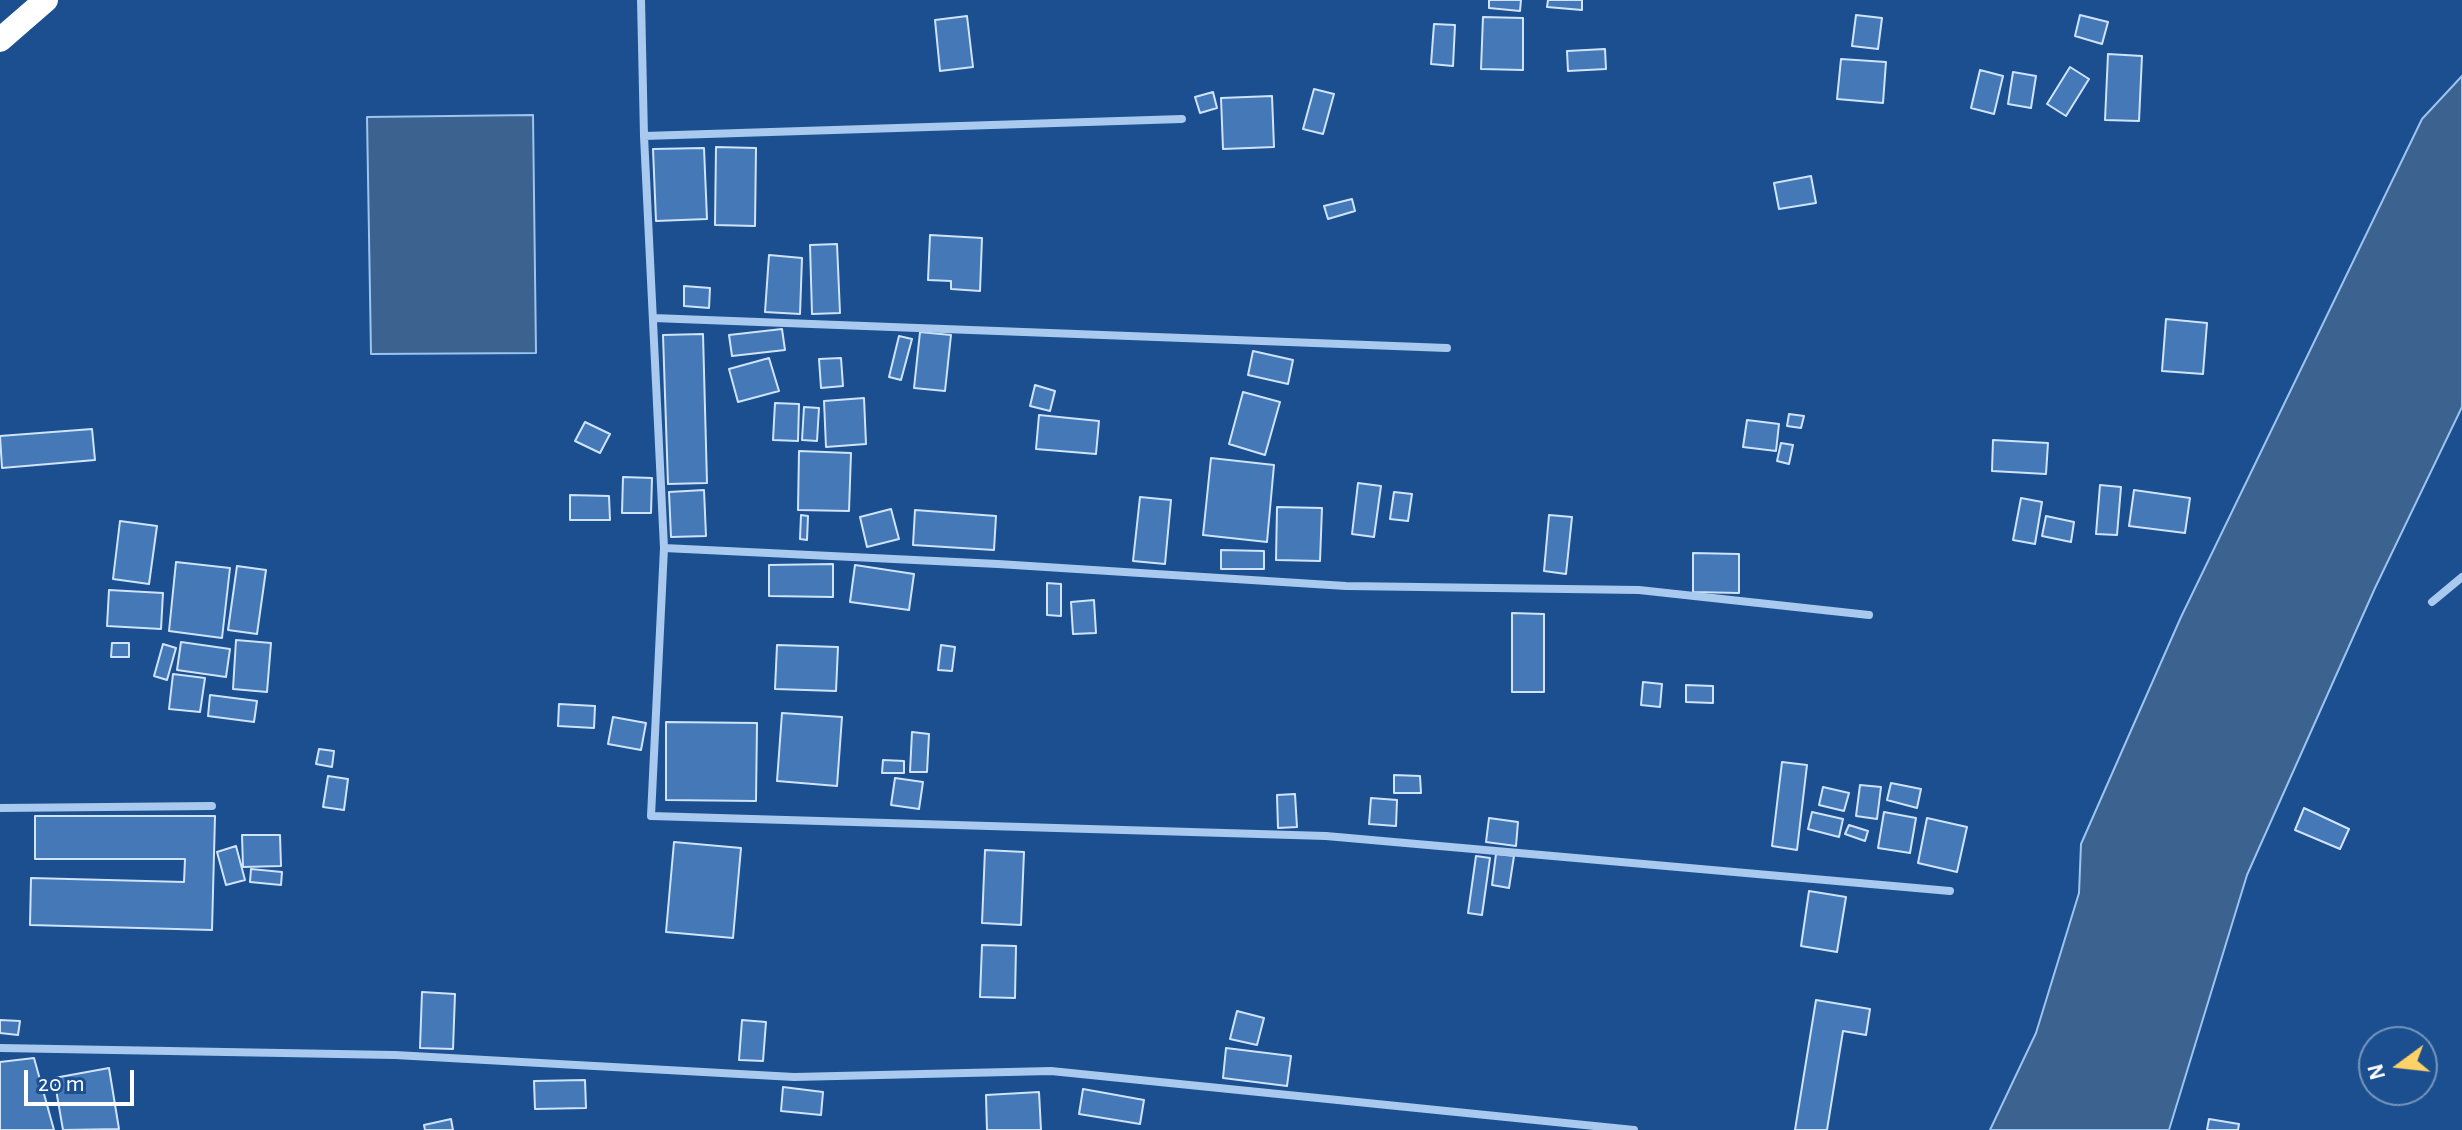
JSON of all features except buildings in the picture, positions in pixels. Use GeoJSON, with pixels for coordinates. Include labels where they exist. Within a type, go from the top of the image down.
{"type":"FeatureCollection","features":[{"type":"Feature","properties":{"kind":"highway"},"geometry":{"type":"LineString","coordinates":[[0,40],[46,0]]}},
{"type":"Feature","properties":{"kind":"street"},"geometry":{"type":"LineString","coordinates":[[641,0],[644,136],[664,548],[651,816],[1326,836],[1950,891]]}},
{"type":"Feature","properties":{"kind":"street"},"geometry":{"type":"LineString","coordinates":[[644,136],[1182,119]]}},
{"type":"Feature","properties":{"kind":"street"},"geometry":{"type":"LineString","coordinates":[[653,318],[1447,348]]}},
{"type":"Feature","properties":{"kind":"street"},"geometry":{"type":"LineString","coordinates":[[664,548],[998,564],[1346,586],[1639,590],[1869,615]]}},
{"type":"Feature","properties":{"kind":"street"},"geometry":{"type":"LineString","coordinates":[[2432,602],[2462,577]]}},
{"type":"Feature","properties":{"kind":"street"},"geometry":{"type":"LineString","coordinates":[[0,808],[212,806]]}},
{"type":"Feature","properties":{"kind":"street"},"geometry":{"type":"LineString","coordinates":[[0,1048],[395,1055],[794,1077],[1051,1071],[1634,1130]]}},
{"type":"Feature","properties":{"kind":"water"},"geometry":{"type":"Polygon","coordinates":[[[2462,76],[2462,407],[2375,588],[2247,875],[2169,1130],[1990,1130],[2036,1033],[2079,893],[2081,844],[2181,617],[2422,119],[2462,76]]]}},
{"type":"Feature","properties":{"kind":"water"},"geometry":{"type":"Polygon","coordinates":[[[533,115],[536,353],[371,354],[367,117],[533,115]]]}}]}
